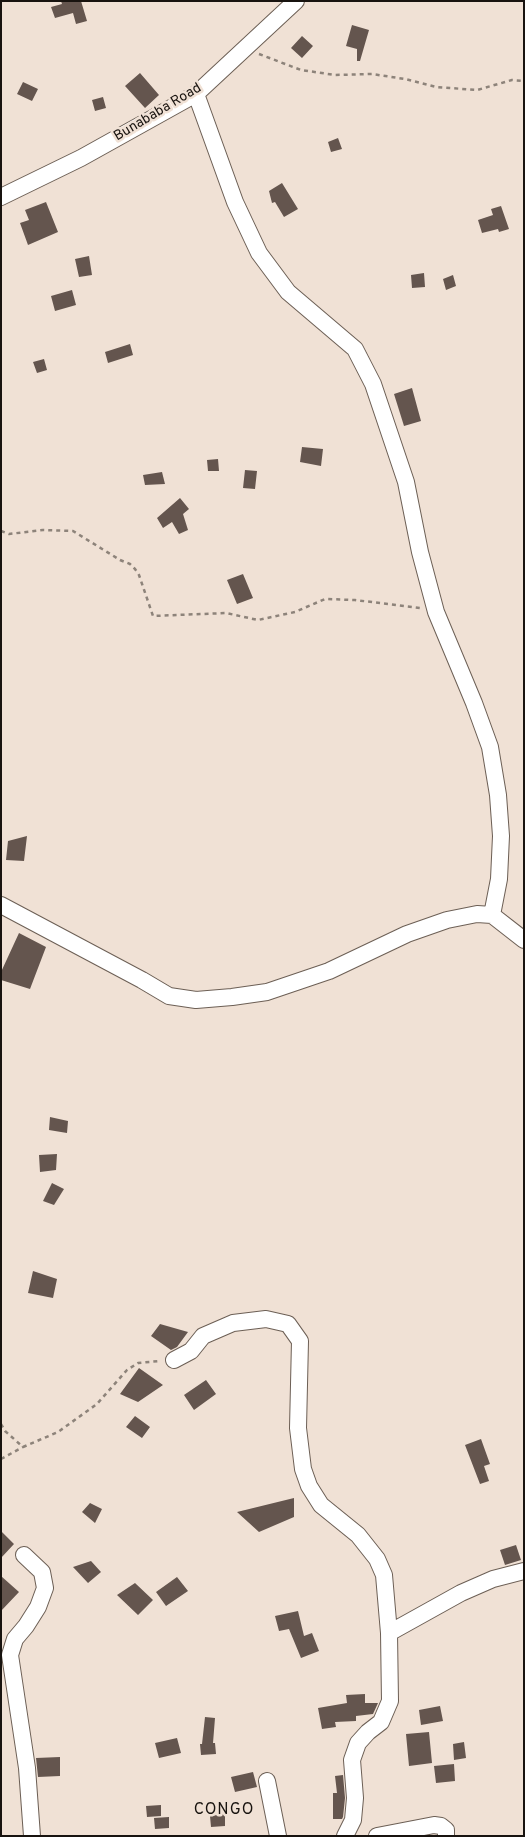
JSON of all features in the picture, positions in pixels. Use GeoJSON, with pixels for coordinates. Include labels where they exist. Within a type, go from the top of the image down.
{"type":"FeatureCollection","features":[{"type":"Feature","properties":{"kind":"street","name":"Bunababa Road"},"geometry":{"type":"LineString","coordinates":[[1,197],[81,158],[196,94],[296,1]]}},
{"type":"Feature","properties":{"kind":"street"},"geometry":{"type":"LineString","coordinates":[[196,94],[236,202],[259,253],[288,292],[355,349],[373,384],[406,482],[420,552],[436,612],[474,702],[490,747],[498,795],[501,836],[500,879],[492,915]]}},
{"type":"Feature","properties":{"kind":"street"},"geometry":{"type":"LineString","coordinates":[[1,905],[169,996],[196,1000],[267,992],[329,971],[407,934],[447,920],[477,914],[492,915],[524,940]]}},
{"type":"Feature","properties":{"kind":"street"},"geometry":{"type":"LineString","coordinates":[[174,1360],[191,1351],[203,1336],[233,1323],[266,1319],[288,1324],[300,1341],[298,1428],[303,1468],[309,1486],[321,1505],[358,1535],[377,1559],[384,1575],[389,1633],[390,1701],[381,1722],[358,1743],[352,1760],[355,1798],[353,1820],[345,1836]]}},
{"type":"Feature","properties":{"kind":"street"},"geometry":{"type":"LineString","coordinates":[[24,1555],[42,1572],[45,1588],[38,1607],[15,1639],[10,1655],[27,1768],[32,1836]]}},
{"type":"Feature","properties":{"kind":"street"},"geometry":{"type":"LineString","coordinates":[[389,1633],[461,1593],[493,1579],[524,1571]]}},
{"type":"Feature","properties":{"kind":"street"},"geometry":{"type":"LineString","coordinates":[[267,1781],[278,1836]]}},
{"type":"Feature","properties":{"kind":"street"},"geometry":{"type":"LineString","coordinates":[[377,1836],[441,1826],[446,1830],[446,1836]]}},
{"type":"Feature","properties":{"kind":"path"},"geometry":{"type":"LineString","coordinates":[[246,48],[301,70],[335,75],[372,74],[406,79],[436,87],[477,90],[512,80],[524,80]]}},
{"type":"Feature","properties":{"kind":"path"},"geometry":{"type":"LineString","coordinates":[[1,532],[9,534],[43,530],[73,531],[120,560],[130,564],[135,569],[139,574],[153,616],[226,613],[258,620],[295,612],[325,598],[399,604],[436,612]]}},
{"type":"Feature","properties":{"kind":"path"},"geometry":{"type":"LineString","coordinates":[[1,1459],[58,1432],[97,1404],[127,1370],[138,1363],[174,1360]]}},
{"type":"Feature","properties":{"kind":"path"},"geometry":{"type":"LineString","coordinates":[[1,1424],[5,1431],[23,1447]]}},
{"type":"Feature","properties":{"kind":"building"},"geometry":{"type":"Polygon","coordinates":[[[61,1],[81,1],[87,21],[76,24],[73,13],[55,18],[51,7],[62,4],[61,1]]]}},
{"type":"Feature","properties":{"kind":"building"},"geometry":{"type":"Polygon","coordinates":[[[352,25],[369,30],[360,61],[357,61],[357,49],[346,46],[352,25]]]}},
{"type":"Feature","properties":{"kind":"building"},"geometry":{"type":"Polygon","coordinates":[[[302,36],[313,46],[302,58],[291,48],[302,36]]]}},
{"type":"Feature","properties":{"kind":"building"},"geometry":{"type":"Polygon","coordinates":[[[140,73],[159,95],[145,108],[125,86],[140,73]]]}},
{"type":"Feature","properties":{"kind":"building"},"geometry":{"type":"Polygon","coordinates":[[[23,82],[38,89],[32,101],[17,94],[23,82]]]}},
{"type":"Feature","properties":{"kind":"building"},"geometry":{"type":"Polygon","coordinates":[[[103,97],[106,108],[95,111],[92,100],[103,97]]]}},
{"type":"Feature","properties":{"kind":"building"},"geometry":{"type":"Polygon","coordinates":[[[338,138],[342,149],[331,152],[328,142],[338,138]]]}},
{"type":"Feature","properties":{"kind":"building"},"geometry":{"type":"Polygon","coordinates":[[[282,183],[298,209],[284,217],[275,202],[272,203],[269,191],[282,183]]]}},
{"type":"Feature","properties":{"kind":"building"},"geometry":{"type":"Polygon","coordinates":[[[46,202],[58,232],[28,245],[20,223],[29,220],[25,210],[46,202]]]}},
{"type":"Feature","properties":{"kind":"building"},"geometry":{"type":"Polygon","coordinates":[[[501,206],[509,229],[499,232],[498,229],[482,233],[478,220],[493,215],[491,209],[501,206]]]}},
{"type":"Feature","properties":{"kind":"building"},"geometry":{"type":"Polygon","coordinates":[[[89,256],[92,275],[79,277],[75,259],[89,256]]]}},
{"type":"Feature","properties":{"kind":"building"},"geometry":{"type":"Polygon","coordinates":[[[424,273],[425,287],[412,288],[411,275],[424,273]]]}},
{"type":"Feature","properties":{"kind":"building"},"geometry":{"type":"Polygon","coordinates":[[[453,275],[456,286],[446,290],[443,279],[453,275]]]}},
{"type":"Feature","properties":{"kind":"building"},"geometry":{"type":"Polygon","coordinates":[[[72,290],[76,305],[55,311],[51,296],[72,290]]]}},
{"type":"Feature","properties":{"kind":"building"},"geometry":{"type":"Polygon","coordinates":[[[130,344],[133,355],[108,363],[105,352],[130,344]]]}},
{"type":"Feature","properties":{"kind":"building"},"geometry":{"type":"Polygon","coordinates":[[[44,359],[47,370],[37,373],[33,362],[44,359]]]}},
{"type":"Feature","properties":{"kind":"building"},"geometry":{"type":"Polygon","coordinates":[[[412,388],[421,421],[404,426],[394,394],[412,388]]]}},
{"type":"Feature","properties":{"kind":"building"},"geometry":{"type":"Polygon","coordinates":[[[302,447],[323,449],[321,466],[300,462],[302,447]]]}},
{"type":"Feature","properties":{"kind":"building"},"geometry":{"type":"Polygon","coordinates":[[[218,459],[219,471],[208,471],[207,460],[218,459]]]}},
{"type":"Feature","properties":{"kind":"building"},"geometry":{"type":"Polygon","coordinates":[[[245,470],[257,471],[255,489],[243,488],[245,470]]]}},
{"type":"Feature","properties":{"kind":"building"},"geometry":{"type":"Polygon","coordinates":[[[162,472],[165,484],[145,485],[143,475],[162,472]]]}},
{"type":"Feature","properties":{"kind":"building"},"geometry":{"type":"Polygon","coordinates":[[[180,498],[189,509],[183,514],[188,530],[179,534],[172,522],[163,528],[157,518],[180,498]]]}},
{"type":"Feature","properties":{"kind":"building"},"geometry":{"type":"Polygon","coordinates":[[[243,574],[253,598],[237,604],[227,580],[243,574]]]}},
{"type":"Feature","properties":{"kind":"building"},"geometry":{"type":"Polygon","coordinates":[[[27,836],[24,861],[6,860],[8,841],[27,836]]]}},
{"type":"Feature","properties":{"kind":"building"},"geometry":{"type":"Polygon","coordinates":[[[19,933],[46,947],[30,989],[1,980],[1,972],[19,933]]]}},
{"type":"Feature","properties":{"kind":"building"},"geometry":{"type":"Polygon","coordinates":[[[50,1117],[68,1121],[67,1133],[49,1130],[50,1117]]]}},
{"type":"Feature","properties":{"kind":"building"},"geometry":{"type":"Polygon","coordinates":[[[57,1154],[56,1170],[40,1172],[39,1155],[57,1154]]]}},
{"type":"Feature","properties":{"kind":"building"},"geometry":{"type":"Polygon","coordinates":[[[52,1183],[64,1189],[54,1205],[43,1201],[52,1183]]]}},
{"type":"Feature","properties":{"kind":"building"},"geometry":{"type":"Polygon","coordinates":[[[33,1271],[57,1279],[53,1298],[28,1293],[33,1271]]]}},
{"type":"Feature","properties":{"kind":"building"},"geometry":{"type":"Polygon","coordinates":[[[160,1324],[188,1332],[177,1347],[171,1350],[151,1336],[160,1324]]]}},
{"type":"Feature","properties":{"kind":"building"},"geometry":{"type":"Polygon","coordinates":[[[139,1368],[163,1385],[138,1402],[120,1394],[139,1368]]]}},
{"type":"Feature","properties":{"kind":"building"},"geometry":{"type":"Polygon","coordinates":[[[206,1380],[216,1394],[194,1410],[184,1395],[206,1380]]]}},
{"type":"Feature","properties":{"kind":"building"},"geometry":{"type":"Polygon","coordinates":[[[135,1416],[150,1427],[142,1438],[126,1427],[135,1416]]]}},
{"type":"Feature","properties":{"kind":"building"},"geometry":{"type":"Polygon","coordinates":[[[481,1439],[490,1464],[484,1466],[489,1481],[480,1484],[465,1445],[481,1439]]]}},
{"type":"Feature","properties":{"kind":"building"},"geometry":{"type":"Polygon","coordinates":[[[294,1498],[294,1517],[259,1532],[237,1512],[294,1498]]]}},
{"type":"Feature","properties":{"kind":"building"},"geometry":{"type":"Polygon","coordinates":[[[90,1503],[102,1509],[95,1523],[82,1512],[90,1503]]]}},
{"type":"Feature","properties":{"kind":"building"},"geometry":{"type":"Polygon","coordinates":[[[1,1531],[14,1544],[1,1558],[1,1531]]]}},
{"type":"Feature","properties":{"kind":"building"},"geometry":{"type":"Polygon","coordinates":[[[516,1545],[521,1560],[505,1565],[500,1550],[516,1545]]]}},
{"type":"Feature","properties":{"kind":"building"},"geometry":{"type":"Polygon","coordinates":[[[91,1561],[101,1572],[88,1583],[73,1567],[91,1561]]]}},
{"type":"Feature","properties":{"kind":"building"},"geometry":{"type":"Polygon","coordinates":[[[1,1576],[19,1592],[1,1611],[1,1576]]]}},
{"type":"Feature","properties":{"kind":"building"},"geometry":{"type":"Polygon","coordinates":[[[177,1577],[188,1591],[166,1606],[156,1592],[177,1577]]]}},
{"type":"Feature","properties":{"kind":"building"},"geometry":{"type":"Polygon","coordinates":[[[135,1583],[153,1600],[138,1615],[117,1595],[135,1583]]]}},
{"type":"Feature","properties":{"kind":"building"},"geometry":{"type":"Polygon","coordinates":[[[298,1611],[304,1636],[312,1633],[319,1651],[301,1658],[289,1629],[279,1631],[275,1616],[298,1611]]]}},
{"type":"Feature","properties":{"kind":"building"},"geometry":{"type":"Polygon","coordinates":[[[365,1694],[365,1703],[378,1703],[373,1714],[356,1716],[356,1721],[335,1722],[336,1727],[322,1729],[318,1708],[347,1703],[346,1695],[365,1694]]]}},
{"type":"Feature","properties":{"kind":"building"},"geometry":{"type":"Polygon","coordinates":[[[440,1706],[443,1721],[421,1725],[419,1710],[440,1706]]]}},
{"type":"Feature","properties":{"kind":"building"},"geometry":{"type":"Polygon","coordinates":[[[205,1717],[215,1718],[213,1743],[215,1743],[216,1754],[201,1755],[200,1744],[202,1744],[205,1717]]]}},
{"type":"Feature","properties":{"kind":"building"},"geometry":{"type":"Polygon","coordinates":[[[429,1732],[432,1763],[409,1766],[406,1734],[429,1732]]]}},
{"type":"Feature","properties":{"kind":"building"},"geometry":{"type":"Polygon","coordinates":[[[177,1738],[181,1753],[159,1758],[155,1743],[177,1738]]]}},
{"type":"Feature","properties":{"kind":"building"},"geometry":{"type":"Polygon","coordinates":[[[464,1742],[466,1758],[454,1760],[453,1744],[464,1742]]]}},
{"type":"Feature","properties":{"kind":"building"},"geometry":{"type":"Polygon","coordinates":[[[60,1757],[60,1776],[38,1777],[36,1758],[60,1757]]]}},
{"type":"Feature","properties":{"kind":"building"},"geometry":{"type":"Polygon","coordinates":[[[454,1764],[455,1781],[436,1783],[434,1766],[454,1764]]]}},
{"type":"Feature","properties":{"kind":"building"},"geometry":{"type":"Polygon","coordinates":[[[253,1772],[257,1787],[235,1792],[231,1777],[253,1772]]]}},
{"type":"Feature","properties":{"kind":"building"},"geometry":{"type":"Polygon","coordinates":[[[343,1775],[345,1798],[343,1817],[342,1819],[333,1819],[333,1793],[337,1793],[335,1776],[343,1775]]]}},
{"type":"Feature","properties":{"kind":"building"},"geometry":{"type":"Polygon","coordinates":[[[161,1805],[161,1816],[147,1817],[146,1806],[161,1805]]]}},
{"type":"Feature","properties":{"kind":"building"},"geometry":{"type":"Polygon","coordinates":[[[225,1814],[225,1826],[211,1827],[210,1816],[225,1814]]]}},
{"type":"Feature","properties":{"kind":"building"},"geometry":{"type":"Polygon","coordinates":[[[169,1817],[169,1828],[155,1829],[154,1818],[169,1817]]]}},
{"type":"Feature","properties":{"kind":"district","name":"CONGO"},"geometry":{"type":"Point","coordinates":[224,1811]}}]}
